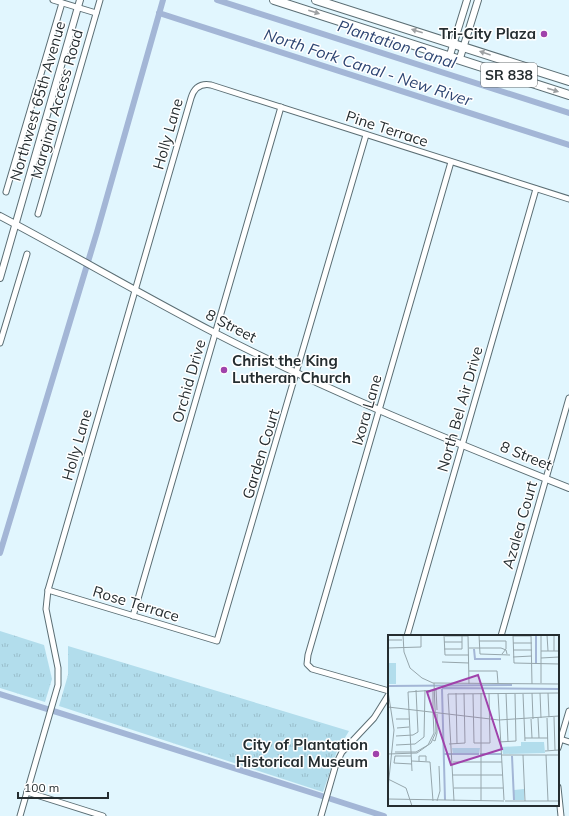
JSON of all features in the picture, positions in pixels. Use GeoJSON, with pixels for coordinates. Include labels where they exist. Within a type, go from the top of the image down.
{"type":"FeatureCollection","features":[{"type":"Feature","properties":{"kind":"highway","name":"SR 838"},"geometry":{"type":"LineString","coordinates":[[274,0],[460,58],[569,95]]}},
{"type":"Feature","properties":{"kind":"highway","name":"SR 838"},"geometry":{"type":"LineString","coordinates":[[316,0],[569,80]]}},
{"type":"Feature","properties":{"kind":"street"},"geometry":{"type":"LineString","coordinates":[[53,0],[96,13]]}},
{"type":"Feature","properties":{"kind":"street","name":"Northwest 65th Avenue"},"geometry":{"type":"LineString","coordinates":[[0,278],[80,0]]}},
{"type":"Feature","properties":{"kind":"street","name":"Marginal Access Road"},"geometry":{"type":"LineString","coordinates":[[38,214],[100,0]]}},
{"type":"Feature","properties":{"kind":"street"},"geometry":{"type":"LineString","coordinates":[[450,55],[467,0]]}},
{"type":"Feature","properties":{"kind":"street"},"geometry":{"type":"LineString","coordinates":[[460,58],[478,0]]}},
{"type":"Feature","properties":{"kind":"street","name":"Marginal Access Road"},"geometry":{"type":"LineString","coordinates":[[6,192],[62,3]]}},
{"type":"Feature","properties":{"kind":"street","name":"Pine Terrace"},"geometry":{"type":"LineString","coordinates":[[199,86],[205,84],[211,85],[569,199]]}},
{"type":"Feature","properties":{"kind":"street","name":"Holly Lane"},"geometry":{"type":"LineString","coordinates":[[20,816],[58,685],[58,668],[47,620],[46,609],[48,590],[193,91],[199,86]]}},
{"type":"Feature","properties":{"kind":"street","name":"Orchid Drive"},"geometry":{"type":"LineString","coordinates":[[133,616],[281,107]]}},
{"type":"Feature","properties":{"kind":"street","name":"Garden Court"},"geometry":{"type":"LineString","coordinates":[[217,641],[366,135]]}},
{"type":"Feature","properties":{"kind":"street","name":"Ixora Lane"},"geometry":{"type":"LineString","coordinates":[[388,691],[312,669],[307,664],[308,655],[451,162]]}},
{"type":"Feature","properties":{"kind":"street","name":"North Bel Air Drive"},"geometry":{"type":"LineString","coordinates":[[407,635],[536,189]]}},
{"type":"Feature","properties":{"kind":"street","name":"8 Street"},"geometry":{"type":"LineString","coordinates":[[0,216],[215,333],[297,373],[380,410],[569,488]]}},
{"type":"Feature","properties":{"kind":"street"},"geometry":{"type":"LineString","coordinates":[[0,343],[27,254]]}},
{"type":"Feature","properties":{"kind":"street","name":"Azalea Court"},"geometry":{"type":"LineString","coordinates":[[501,635],[569,398]]}},
{"type":"Feature","properties":{"kind":"street","name":"Rose Terrace"},"geometry":{"type":"LineString","coordinates":[[48,590],[217,641]]}},
{"type":"Feature","properties":{"kind":"street"},"geometry":{"type":"LineString","coordinates":[[321,816],[336,764],[342,752],[374,718],[388,696]]}},
{"type":"Feature","properties":{"kind":"street"},"geometry":{"type":"LineString","coordinates":[[559,744],[569,711]]}},
{"type":"Feature","properties":{"kind":"street"},"geometry":{"type":"LineString","coordinates":[[560,739],[569,742]]}},
{"type":"Feature","properties":{"kind":"street"},"geometry":{"type":"LineString","coordinates":[[27,792],[103,816]]}},
{"type":"Feature","properties":{"kind":"street"},"geometry":{"type":"LineString","coordinates":[[559,797],[561,816]]}},
{"type":"Feature","properties":{"kind":"green space"},"geometry":{"type":"Polygon","coordinates":[[[0,631],[44,645],[52,679],[45,702],[0,688],[0,631]]]}},
{"type":"Feature","properties":{"kind":"green space"},"geometry":{"type":"Polygon","coordinates":[[[68,646],[349,731],[337,751],[323,792],[59,706],[68,675],[68,646]]]}},
{"type":"Feature","properties":{"kind":"waterway"},"geometry":{"type":"LineString","coordinates":[[0,553],[97,232],[163,0]]}},
{"type":"Feature","properties":{"kind":"waterway","name":"Plantation Canal"},"geometry":{"type":"LineString","coordinates":[[217,0],[569,113]]}},
{"type":"Feature","properties":{"kind":"waterway","name":"North Fork Canal - New River"},"geometry":{"type":"LineString","coordinates":[[159,13],[569,145]]}},
{"type":"Feature","properties":{"kind":"waterway"},"geometry":{"type":"LineString","coordinates":[[0,694],[322,796]]}},
{"type":"Feature","properties":{"kind":"waterway"},"geometry":{"type":"LineString","coordinates":[[331,799],[384,816]]}},
{"type":"Feature","properties":{"kind":"place","name":"Tri-City Plaza"},"geometry":{"type":"Point","coordinates":[544,34]}},
{"type":"Feature","properties":{"kind":"place","name":"Christ the King Lutheran Church"},"geometry":{"type":"Point","coordinates":[224,370]}},
{"type":"Feature","properties":{"kind":"place","name":"City of Plantation Historical Museum"},"geometry":{"type":"Point","coordinates":[376,754]}}]}
